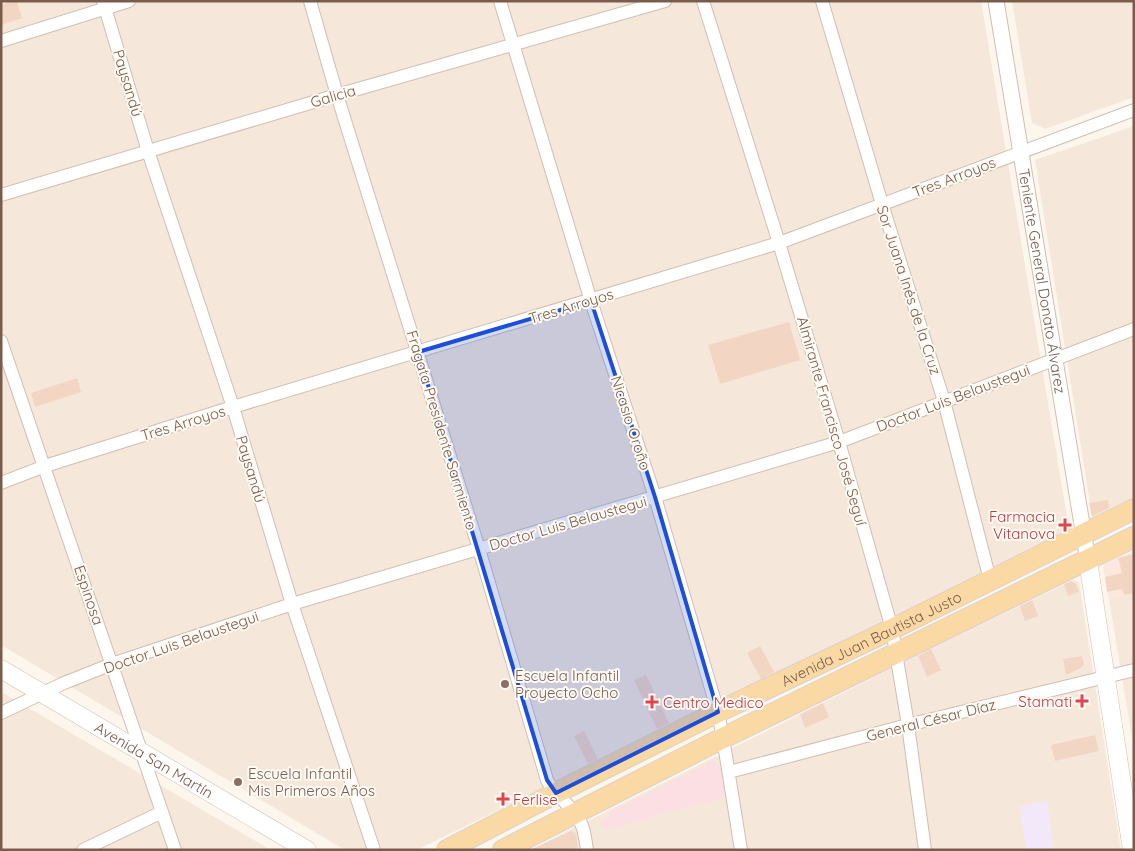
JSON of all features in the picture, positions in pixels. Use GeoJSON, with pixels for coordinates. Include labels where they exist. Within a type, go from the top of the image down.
{"type":"FeatureCollection","features":[{"type":"Feature","properties":{"kind":"main road","name":"Avenida Juan Bautista Justo"},"geometry":{"type":"LineString","coordinates":[[447,850],[718,712],[892,629],[1134,509]]}},
{"type":"Feature","properties":{"kind":"main road","name":"Avenida Juan Bautista Justo"},"geometry":{"type":"LineString","coordinates":[[503,850],[723,738],[1134,537]]}},
{"type":"Feature","properties":{"kind":"main road"},"geometry":{"type":"LineString","coordinates":[[1088,561],[1132,850]]}},
{"type":"Feature","properties":{"kind":"main road","name":"Avenida San Martín"},"geometry":{"type":"LineString","coordinates":[[1,669],[307,850]]}},
{"type":"Feature","properties":{"kind":"street"},"geometry":{"type":"LineString","coordinates":[[1,41],[104,5],[129,1]]}},
{"type":"Feature","properties":{"kind":"street","name":"Fragata Presidente Sarmiento"},"geometry":{"type":"LineString","coordinates":[[310,1],[337,95],[479,549],[547,780],[556,793],[575,813],[583,829],[587,850]]}},
{"type":"Feature","properties":{"kind":"street","name":"Nicasio Oroño"},"geometry":{"type":"LineString","coordinates":[[500,1],[591,300],[655,497],[718,712],[741,850]]}},
{"type":"Feature","properties":{"kind":"street","name":"Galicia"},"geometry":{"type":"LineString","coordinates":[[1,195],[337,95],[665,1]]}},
{"type":"Feature","properties":{"kind":"street","name":"Almirante Francisco José Seguí"},"geometry":{"type":"LineString","coordinates":[[702,1],[779,243],[839,442],[892,629],[908,725],[925,850]]}},
{"type":"Feature","properties":{"kind":"street","name":"Sor Juana Inés de la Cruz"},"geometry":{"type":"LineString","coordinates":[[822,1],[882,204],[944,401],[990,580]]}},
{"type":"Feature","properties":{"kind":"street","name":"Teniente General Donato Álvarez"},"geometry":{"type":"LineString","coordinates":[[996,1],[1088,561]]}},
{"type":"Feature","properties":{"kind":"street","name":"Paysandú"},"geometry":{"type":"LineString","coordinates":[[104,5],[148,151],[233,407],[292,604],[374,850]]}},
{"type":"Feature","properties":{"kind":"street","name":"Tres Arroyos"},"geometry":{"type":"LineString","coordinates":[[1,483],[45,466],[233,407],[779,243],[1134,110]]}},
{"type":"Feature","properties":{"kind":"street","name":"Doctor Luis Belaustegui"},"geometry":{"type":"LineString","coordinates":[[1,713],[64,683],[112,664],[292,604],[839,442],[1054,358],[1134,329]]}},
{"type":"Feature","properties":{"kind":"street","name":"Espinosa"},"geometry":{"type":"LineString","coordinates":[[1,341],[175,850]]}},
{"type":"Feature","properties":{"kind":"street","name":"General César Díaz"},"geometry":{"type":"LineString","coordinates":[[729,772],[908,725],[1134,670]]}},
{"type":"Feature","properties":{"kind":"street"},"geometry":{"type":"LineString","coordinates":[[83,850],[162,812]]}},
{"type":"Feature","properties":{"kind":"highlighted area"},"geometry":{"type":"Polygon","coordinates":[[[591,301],[655,497],[718,712],[556,793],[547,780],[418,352],[591,301]]]}},
{"type":"Feature","properties":{"kind":"shaded area"},"geometry":{"type":"Polygon","coordinates":[[[1,1],[981,1],[1069,529],[417,850],[345,850],[1,645],[1,1]]]}},
{"type":"Feature","properties":{"kind":"shaded area"},"geometry":{"type":"Polygon","coordinates":[[[1012,1],[1134,1],[1134,97],[1045,129],[1032,123],[1012,1]]]}},
{"type":"Feature","properties":{"kind":"shaded area"},"geometry":{"type":"Polygon","coordinates":[[[1134,126],[1134,497],[1092,516],[1035,160],[1134,126]]]}},
{"type":"Feature","properties":{"kind":"shaded area"},"geometry":{"type":"Polygon","coordinates":[[[1134,550],[1134,593],[1109,599],[1103,568],[1105,564],[1134,550]]]}},
{"type":"Feature","properties":{"kind":"shaded area"},"geometry":{"type":"Polygon","coordinates":[[[1073,580],[1079,582],[1121,850],[530,850],[910,659],[1073,580]]]}},
{"type":"Feature","properties":{"kind":"shaded area"},"geometry":{"type":"Polygon","coordinates":[[[1134,593],[1134,750],[1109,599],[1134,593]]]}},
{"type":"Feature","properties":{"kind":"shaded area"},"geometry":{"type":"Polygon","coordinates":[[[1,692],[271,850],[1,850],[1,692]]]}},
{"type":"Feature","properties":{"kind":"shaded area"},"geometry":{"type":"Polygon","coordinates":[[[715,760],[720,769],[722,769],[728,796],[604,830],[602,822],[610,817],[608,813],[715,760]]]}},
{"type":"Feature","properties":{"kind":"shaded area"},"geometry":{"type":"Polygon","coordinates":[[[1047,800],[1053,850],[1026,850],[1020,807],[1047,800]]]}},
{"type":"Feature","properties":{"kind":"building"},"geometry":{"type":"Polygon","coordinates":[[[17,1],[22,18],[1,25],[1,5],[17,1]]]}},
{"type":"Feature","properties":{"kind":"building"},"geometry":{"type":"Polygon","coordinates":[[[789,322],[800,360],[720,384],[708,345],[789,322]]]}},
{"type":"Feature","properties":{"kind":"building"},"geometry":{"type":"Polygon","coordinates":[[[77,378],[81,392],[35,407],[31,393],[77,378]]]}},
{"type":"Feature","properties":{"kind":"building"},"geometry":{"type":"Polygon","coordinates":[[[1108,500],[1109,508],[1092,517],[1089,503],[1108,500]]]}},
{"type":"Feature","properties":{"kind":"building"},"geometry":{"type":"Polygon","coordinates":[[[1134,554],[1134,593],[1124,595],[1122,589],[1107,592],[1105,577],[1122,573],[1118,558],[1134,554]]]}},
{"type":"Feature","properties":{"kind":"building"},"geometry":{"type":"Polygon","coordinates":[[[1071,581],[1076,584],[1079,592],[1068,596],[1064,584],[1071,581]]]}},
{"type":"Feature","properties":{"kind":"building"},"geometry":{"type":"Polygon","coordinates":[[[1032,600],[1038,616],[1025,621],[1020,606],[1032,600]]]}},
{"type":"Feature","properties":{"kind":"building"},"geometry":{"type":"Polygon","coordinates":[[[760,646],[774,672],[761,679],[747,653],[760,646]]]}},
{"type":"Feature","properties":{"kind":"building"},"geometry":{"type":"Polygon","coordinates":[[[931,649],[941,670],[927,677],[918,656],[931,649]]]}},
{"type":"Feature","properties":{"kind":"building"},"geometry":{"type":"Polygon","coordinates":[[[1082,656],[1084,664],[1081,668],[1066,675],[1063,659],[1082,656]]]}},
{"type":"Feature","properties":{"kind":"building","name":"Centro Medico"},"geometry":{"type":"Polygon","coordinates":[[[646,675],[669,723],[657,729],[634,680],[646,675]]]}},
{"type":"Feature","properties":{"kind":"building"},"geometry":{"type":"Polygon","coordinates":[[[823,703],[829,717],[805,728],[800,714],[823,703]]]}},
{"type":"Feature","properties":{"kind":"building"},"geometry":{"type":"Polygon","coordinates":[[[584,731],[598,759],[588,764],[574,736],[584,731]]]}},
{"type":"Feature","properties":{"kind":"building"},"geometry":{"type":"Polygon","coordinates":[[[1095,735],[1099,751],[1055,761],[1051,745],[1095,735]]]}},
{"type":"Feature","properties":{"kind":"building"},"geometry":{"type":"Polygon","coordinates":[[[571,831],[576,833],[578,847],[571,850],[530,850],[571,831]]]}},
{"type":"Feature","properties":{"kind":"place","name":"Farmacia Vitanova"},"geometry":{"type":"Point","coordinates":[1065,525]}},
{"type":"Feature","properties":{"kind":"place","name":"Escuela Infantil Proyecto Ocho"},"geometry":{"type":"Point","coordinates":[505,684]}},
{"type":"Feature","properties":{"kind":"place","name":"Stamati"},"geometry":{"type":"Point","coordinates":[1082,701]}},
{"type":"Feature","properties":{"kind":"place","name":"Centro Medico"},"geometry":{"type":"Point","coordinates":[652,702]}},
{"type":"Feature","properties":{"kind":"place","name":"Escuela Infantil Mis Primeros Años"},"geometry":{"type":"Point","coordinates":[238,782]}},
{"type":"Feature","properties":{"kind":"place","name":"Ferlise"},"geometry":{"type":"Point","coordinates":[503,799]}}]}
